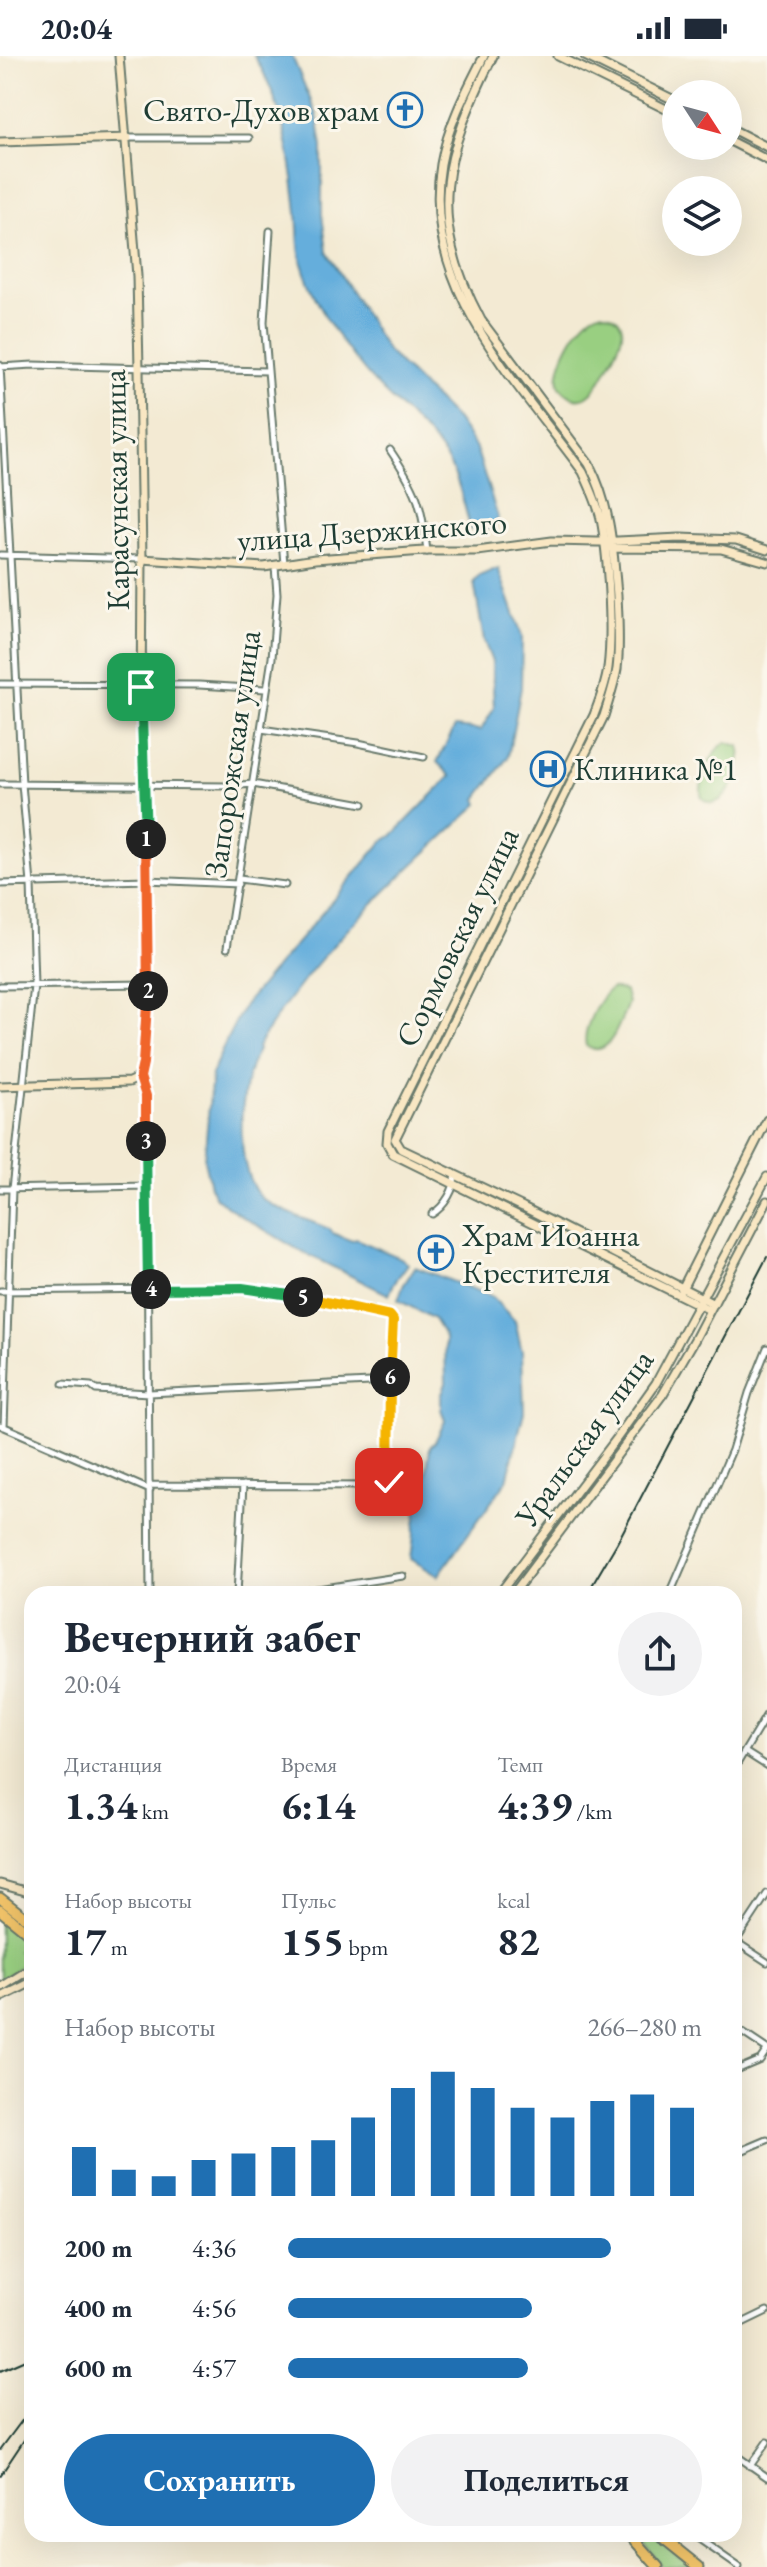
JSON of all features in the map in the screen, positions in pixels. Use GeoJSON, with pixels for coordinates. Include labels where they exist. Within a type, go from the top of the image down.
{"type":"FeatureCollection","features":[{"type":"Feature","properties":{"kind":"highway"},"geometry":{"type":"LineString","coordinates":[[0,1898],[24,1917]]}},
{"type":"Feature","properties":{"kind":"highway"},"geometry":{"type":"LineString","coordinates":[[0,1910],[24,1931]]}},
{"type":"Feature","properties":{"kind":"highway"},"geometry":{"type":"LineString","coordinates":[[636,2542],[658,2567]]}},
{"type":"Feature","properties":{"kind":"highway"},"geometry":{"type":"LineString","coordinates":[[668,2542],[699,2567]]}},
{"type":"Feature","properties":{"kind":"main road","name":"Карасунская улица"},"geometry":{"type":"LineString","coordinates":[[119,56],[137,276],[139,369],[141,687],[148,984],[140,1077]]}},
{"type":"Feature","properties":{"kind":"main road","name":"Сормовская улица"},"geometry":{"type":"LineString","coordinates":[[391,1138],[594,715],[609,665],[610,634],[597,504],[583,472],[514,382],[475,317],[451,271],[444,246],[439,187],[451,128],[484,56]]}},
{"type":"Feature","properties":{"kind":"main road","name":"Сормовская улица"},"geometry":{"type":"LineString","coordinates":[[481,954],[604,716],[617,666],[619,623],[612,540],[605,503],[589,464],[475,317],[457,267],[448,219],[447,190],[451,159],[462,121],[493,56]]}},
{"type":"Feature","properties":{"kind":"main road"},"geometry":{"type":"LineString","coordinates":[[558,56],[662,107]]}},
{"type":"Feature","properties":{"kind":"main road"},"geometry":{"type":"LineString","coordinates":[[585,56],[662,94]]}},
{"type":"Feature","properties":{"kind":"main road"},"geometry":{"type":"LineString","coordinates":[[742,134],[767,147]]}},
{"type":"Feature","properties":{"kind":"main road"},"geometry":{"type":"LineString","coordinates":[[0,142],[128,138]]}},
{"type":"Feature","properties":{"kind":"main road"},"geometry":{"type":"LineString","coordinates":[[742,147],[767,160]]}},
{"type":"Feature","properties":{"kind":"main road","name":"улица Дзержинского"},"geometry":{"type":"LineString","coordinates":[[142,559],[280,565],[315,559],[477,551],[552,541],[612,540],[721,539],[767,550]]}},
{"type":"Feature","properties":{"kind":"main road"},"geometry":{"type":"LineString","coordinates":[[603,542],[613,550],[721,549],[767,562]]}},
{"type":"Feature","properties":{"kind":"main road"},"geometry":{"type":"LineString","coordinates":[[572,759],[581,763]]}},
{"type":"Feature","properties":{"kind":"main road"},"geometry":{"type":"LineString","coordinates":[[0,1086],[129,1082],[140,1077]]}},
{"type":"Feature","properties":{"kind":"main road"},"geometry":{"type":"LineString","coordinates":[[682,1288],[767,1120]]}},
{"type":"Feature","properties":{"kind":"main road"},"geometry":{"type":"LineString","coordinates":[[391,1138],[401,1149],[682,1288],[712,1307]]}},
{"type":"Feature","properties":{"kind":"main road"},"geometry":{"type":"LineString","coordinates":[[391,1138],[393,1154],[682,1288],[701,1301]]}},
{"type":"Feature","properties":{"kind":"main road","name":"Уральская улица"},"geometry":{"type":"LineString","coordinates":[[505,1586],[656,1383],[767,1177]]}},
{"type":"Feature","properties":{"kind":"main road","name":"Уральская улица"},"geometry":{"type":"LineString","coordinates":[[519,1586],[629,1441],[676,1372],[767,1201]]}},
{"type":"Feature","properties":{"kind":"main road"},"geometry":{"type":"LineString","coordinates":[[0,1884],[24,1891]]}},
{"type":"Feature","properties":{"kind":"main road"},"geometry":{"type":"LineString","coordinates":[[0,1916],[24,1932]]}},
{"type":"Feature","properties":{"kind":"main road"},"geometry":{"type":"LineString","coordinates":[[0,1988],[24,1973]]}},
{"type":"Feature","properties":{"kind":"main road"},"geometry":{"type":"LineString","coordinates":[[0,1998],[24,1986]]}},
{"type":"Feature","properties":{"kind":"street"},"geometry":{"type":"LineString","coordinates":[[128,138],[249,138]]}},
{"type":"Feature","properties":{"kind":"street","name":"Запорожская улица"},"geometry":{"type":"LineString","coordinates":[[227,948],[272,658],[280,565],[264,322],[270,231]]}},
{"type":"Feature","properties":{"kind":"street"},"geometry":{"type":"LineString","coordinates":[[0,1291],[9,1291],[148,1289],[242,1288],[386,1313],[393,1320],[389,1482],[381,1488],[243,1485],[150,1488],[2,1426],[9,1291],[12,1189],[34,986],[31,884],[22,784],[0,366],[268,371]]}},
{"type":"Feature","properties":{"kind":"street"},"geometry":{"type":"LineString","coordinates":[[390,450],[407,475],[421,505],[427,552]]}},
{"type":"Feature","properties":{"kind":"street","name":"улица Дзержинского"},"geometry":{"type":"LineString","coordinates":[[0,555],[142,559]]}},
{"type":"Feature","properties":{"kind":"street"},"geometry":{"type":"LineString","coordinates":[[0,684],[199,685],[265,689]]}},
{"type":"Feature","properties":{"kind":"street"},"geometry":{"type":"LineString","coordinates":[[261,729],[358,743],[424,757]]}},
{"type":"Feature","properties":{"kind":"street"},"geometry":{"type":"LineString","coordinates":[[0,784],[253,784],[363,804]]}},
{"type":"Feature","properties":{"kind":"street"},"geometry":{"type":"LineString","coordinates":[[0,884],[147,880],[285,885]]}},
{"type":"Feature","properties":{"kind":"street"},"geometry":{"type":"LineString","coordinates":[[0,986],[148,984]]}},
{"type":"Feature","properties":{"kind":"street","name":"Карасунская улица"},"geometry":{"type":"LineString","coordinates":[[140,1077],[146,1096],[150,1586]]}},
{"type":"Feature","properties":{"kind":"street"},"geometry":{"type":"LineString","coordinates":[[454,1173],[457,1186]]}},
{"type":"Feature","properties":{"kind":"street"},"geometry":{"type":"LineString","coordinates":[[432,1214],[441,1209],[464,1178]]}},
{"type":"Feature","properties":{"kind":"street"},"geometry":{"type":"LineString","coordinates":[[0,1189],[147,1186]]}},
{"type":"Feature","properties":{"kind":"street"},"geometry":{"type":"LineString","coordinates":[[673,1586],[732,1450],[749,1393],[767,1348]]}},
{"type":"Feature","properties":{"kind":"street"},"geometry":{"type":"LineString","coordinates":[[63,1384],[91,1386],[96,1390],[149,1393],[390,1381]]}},
{"type":"Feature","properties":{"kind":"street"},"geometry":{"type":"LineString","coordinates":[[620,1435],[629,1441]]}},
{"type":"Feature","properties":{"kind":"street"},"geometry":{"type":"LineString","coordinates":[[237,1586],[243,1485]]}},
{"type":"Feature","properties":{"kind":"street"},"geometry":{"type":"LineString","coordinates":[[337,1586],[403,1576]]}},
{"type":"Feature","properties":{"kind":"street"},"geometry":{"type":"LineString","coordinates":[[742,1757],[767,1714]]}},
{"type":"Feature","properties":{"kind":"street"},"geometry":{"type":"LineString","coordinates":[[745,1752],[767,1766]]}},
{"type":"Feature","properties":{"kind":"street"},"geometry":{"type":"LineString","coordinates":[[742,1931],[767,1894]]}},
{"type":"Feature","properties":{"kind":"street"},"geometry":{"type":"LineString","coordinates":[[742,1946],[767,1962]]}},
{"type":"Feature","properties":{"kind":"street"},"geometry":{"type":"LineString","coordinates":[[742,2032],[767,2049],[760,2060],[742,2068]]}},
{"type":"Feature","properties":{"kind":"street"},"geometry":{"type":"LineString","coordinates":[[742,2151],[767,2140]]}},
{"type":"Feature","properties":{"kind":"street"},"geometry":{"type":"LineString","coordinates":[[742,2323],[767,2311]]}},
{"type":"Feature","properties":{"kind":"street"},"geometry":{"type":"LineString","coordinates":[[750,2466],[767,2442]]}},
{"type":"Feature","properties":{"kind":"street"},"geometry":{"type":"LineString","coordinates":[[742,2460],[767,2477]]}},
{"type":"Feature","properties":{"kind":"street"},"geometry":{"type":"LineString","coordinates":[[703,2542],[739,2567]]}},
{"type":"Feature","properties":{"kind":"green space"},"geometry":{"type":"Polygon","coordinates":[[[600,312],[618,320],[622,326],[620,341],[595,388],[583,398],[576,398],[560,387],[560,368],[576,333],[600,312]]]}},
{"type":"Feature","properties":{"kind":"green space"},"geometry":{"type":"Polygon","coordinates":[[[726,742],[739,746],[740,763],[726,794],[719,801],[711,802],[702,798],[704,776],[711,759],[726,742]]]}},
{"type":"Feature","properties":{"kind":"green space"},"geometry":{"type":"Polygon","coordinates":[[[612,988],[625,991],[628,1003],[608,1044],[594,1049],[586,1045],[589,1022],[612,988]]]}},
{"type":"Feature","properties":{"kind":"green space"},"geometry":{"type":"Polygon","coordinates":[[[0,1919],[24,1939],[18,1951],[24,1953],[24,1964],[0,1980],[0,1919]]]}},
{"type":"Feature","properties":{"kind":"green space"},"geometry":{"type":"Polygon","coordinates":[[[643,2542],[660,2542],[692,2567],[663,2567],[643,2542]]]}},
{"type":"Feature","properties":{"kind":"water"},"geometry":{"type":"Polygon","coordinates":[[[254,56],[292,56],[317,115],[322,147],[322,215],[327,252],[388,352],[457,420],[476,448],[498,518],[493,528],[471,530],[459,485],[446,458],[429,436],[366,373],[318,303],[301,258],[289,152],[279,112],[254,56]]]}},
{"type":"Feature","properties":{"kind":"water"},"geometry":{"type":"Polygon","coordinates":[[[498,568],[522,636],[521,688],[508,757],[477,799],[479,804],[359,918],[304,979],[257,1047],[246,1083],[243,1148],[252,1185],[262,1198],[285,1211],[332,1233],[352,1241],[356,1239],[401,1258],[408,1264],[389,1295],[299,1250],[216,1198],[204,1160],[212,1074],[244,1005],[382,842],[392,836],[451,776],[437,762],[455,727],[481,730],[494,708],[492,662],[484,641],[474,582],[479,576],[498,568]]]}},
{"type":"Feature","properties":{"kind":"water"},"geometry":{"type":"Polygon","coordinates":[[[415,1267],[491,1296],[515,1321],[522,1352],[524,1412],[507,1480],[438,1576],[411,1559],[417,1508],[423,1500],[430,1447],[445,1421],[441,1396],[446,1383],[445,1337],[434,1319],[398,1300],[415,1267]]]}},
{"type":"Feature","properties":{"kind":"railway"},"geometry":{"type":"LineString","coordinates":[[592,1586],[767,1257]]}},
{"type":"Feature","properties":{"kind":"railway"},"geometry":{"type":"LineString","coordinates":[[0,2371],[24,2360]]}},
{"type":"Feature","properties":{"kind":"railway"},"geometry":{"type":"LineString","coordinates":[[0,2450],[24,2418]]}},
{"type":"Feature","properties":{"kind":"railway"},"geometry":{"type":"LineString","coordinates":[[0,2476],[24,2440]]}},
{"type":"Feature","properties":{"kind":"place","name":"Свято-Духов храм"},"geometry":{"type":"Point","coordinates":[405,110]}},
{"type":"Feature","properties":{"kind":"place","name":"Клиника №1"},"geometry":{"type":"Point","coordinates":[548,769]}},
{"type":"Feature","properties":{"kind":"place","name":"Храм Иоанна Крестителя"},"geometry":{"type":"Point","coordinates":[436,1253]}},
{"type":"Feature","properties":{"kind":"route"},"geometry":{"type":"LineString","coordinates":[[141,687],[148,984],[140,1077],[146,1096],[148,1289],[242,1288],[271,1291],[390,1316],[393,1320],[389,1482]]}}]}
